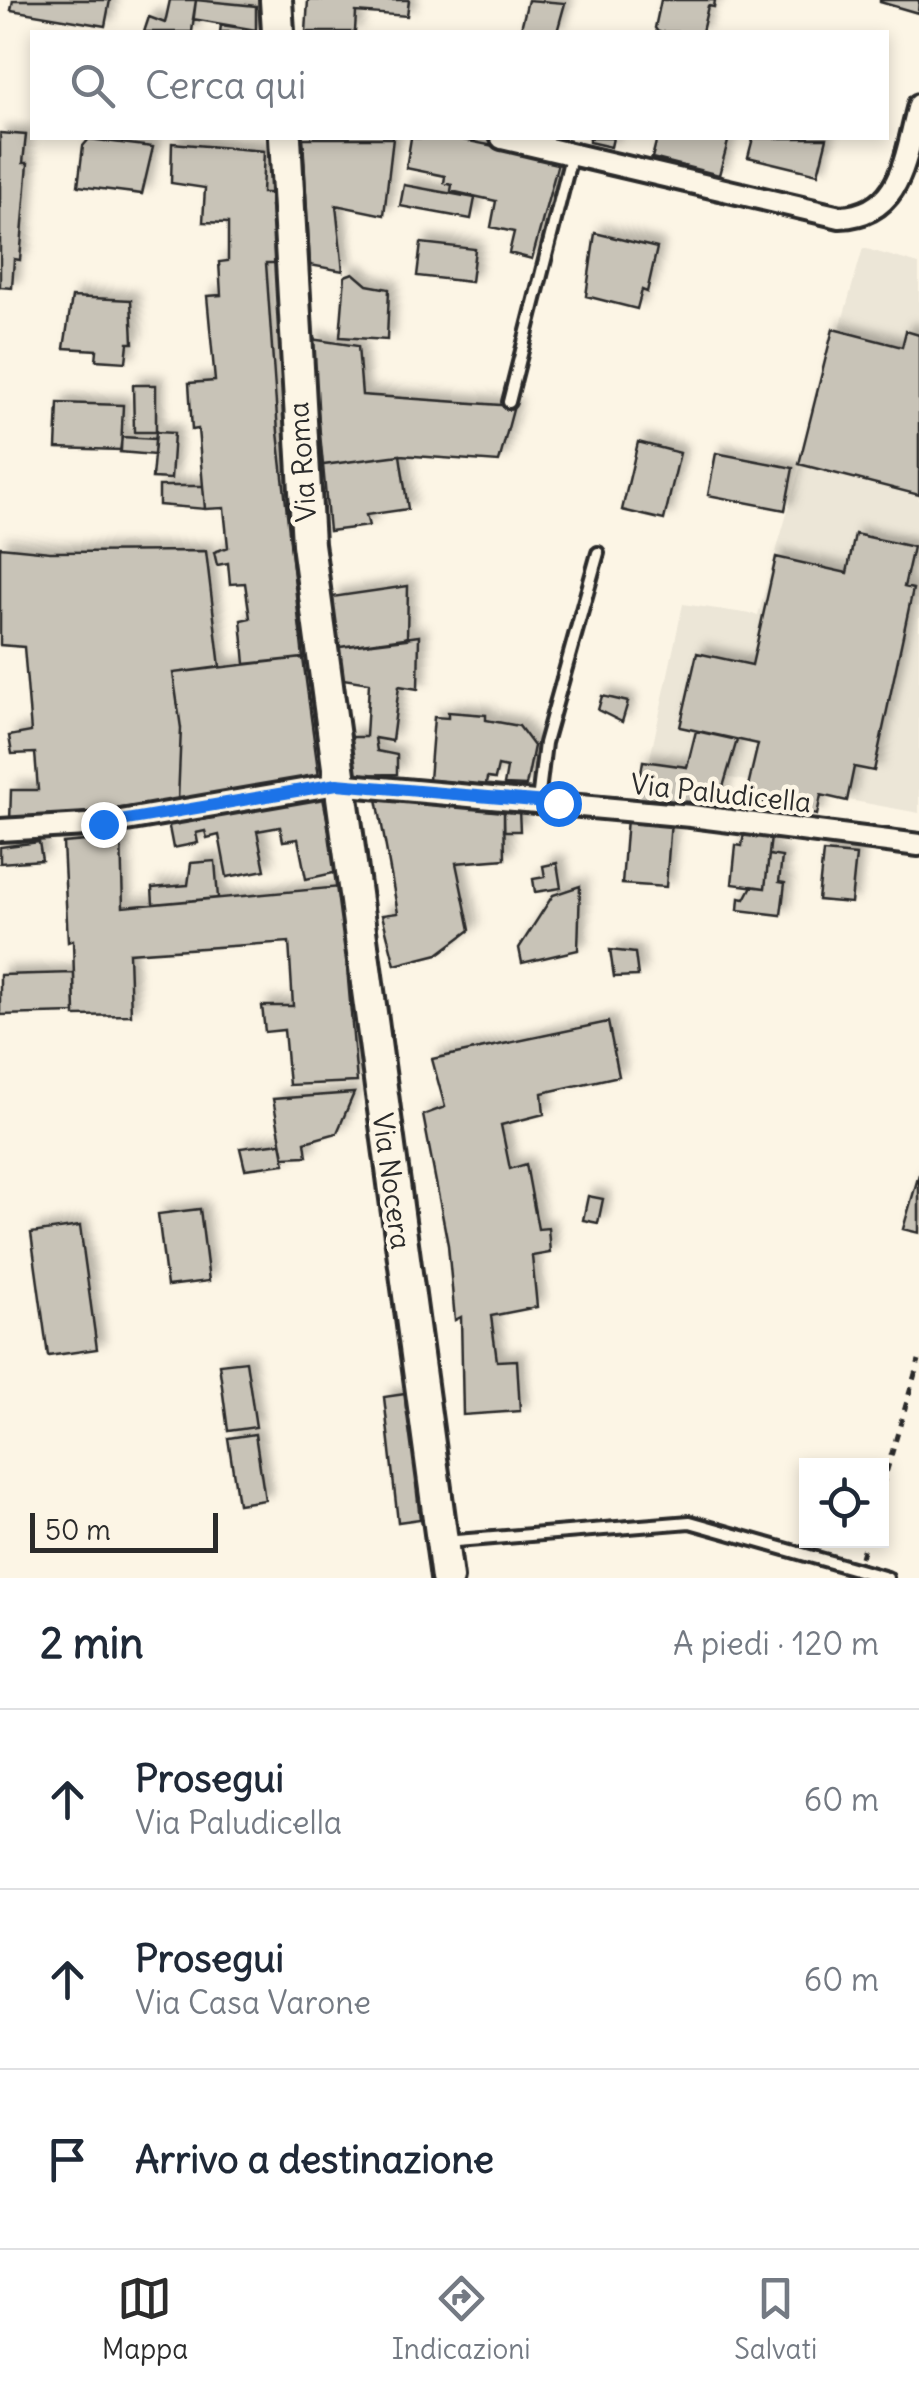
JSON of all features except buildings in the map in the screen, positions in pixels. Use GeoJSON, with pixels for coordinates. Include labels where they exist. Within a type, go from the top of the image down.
{"type":"FeatureCollection","features":[{"type":"Feature","properties":{"kind":"main road"},"geometry":{"type":"LineString","coordinates":[[276,0],[278,30]]}},
{"type":"Feature","properties":{"kind":"main road","name":"Via Roma"},"geometry":{"type":"LineString","coordinates":[[285,140],[302,486],[337,784]]}},
{"type":"Feature","properties":{"kind":"main road","name":"Via Nocera"},"geometry":{"type":"LineString","coordinates":[[337,784],[447,1578]]}},
{"type":"Feature","properties":{"kind":"street"},"geometry":{"type":"LineString","coordinates":[[512,140],[840,217],[862,216],[890,194],[919,105]]}},
{"type":"Feature","properties":{"kind":"street","name":"Via Paludicella"},"geometry":{"type":"LineString","coordinates":[[0,830],[103,824],[337,784],[538,801],[919,846]]}},
{"type":"Feature","properties":{"kind":"lane"},"geometry":{"type":"LineString","coordinates":[[509,402],[572,152]]}},
{"type":"Feature","properties":{"kind":"lane"},"geometry":{"type":"LineString","coordinates":[[538,801],[550,724],[598,553]]}},
{"type":"Feature","properties":{"kind":"lane"},"geometry":{"type":"LineString","coordinates":[[442,1542],[690,1522],[887,1578]]}},
{"type":"Feature","properties":{"kind":"path"},"geometry":{"type":"LineString","coordinates":[[889,1463],[919,1360]]}},
{"type":"Feature","properties":{"kind":"shaded area"},"geometry":{"type":"Polygon","coordinates":[[[863,248],[919,264],[919,813],[649,763],[683,604],[758,615],[863,248]]]}},
{"type":"Feature","properties":{"kind":"route"},"geometry":{"type":"LineString","coordinates":[[103,824],[337,784],[558,803]]}}]}
